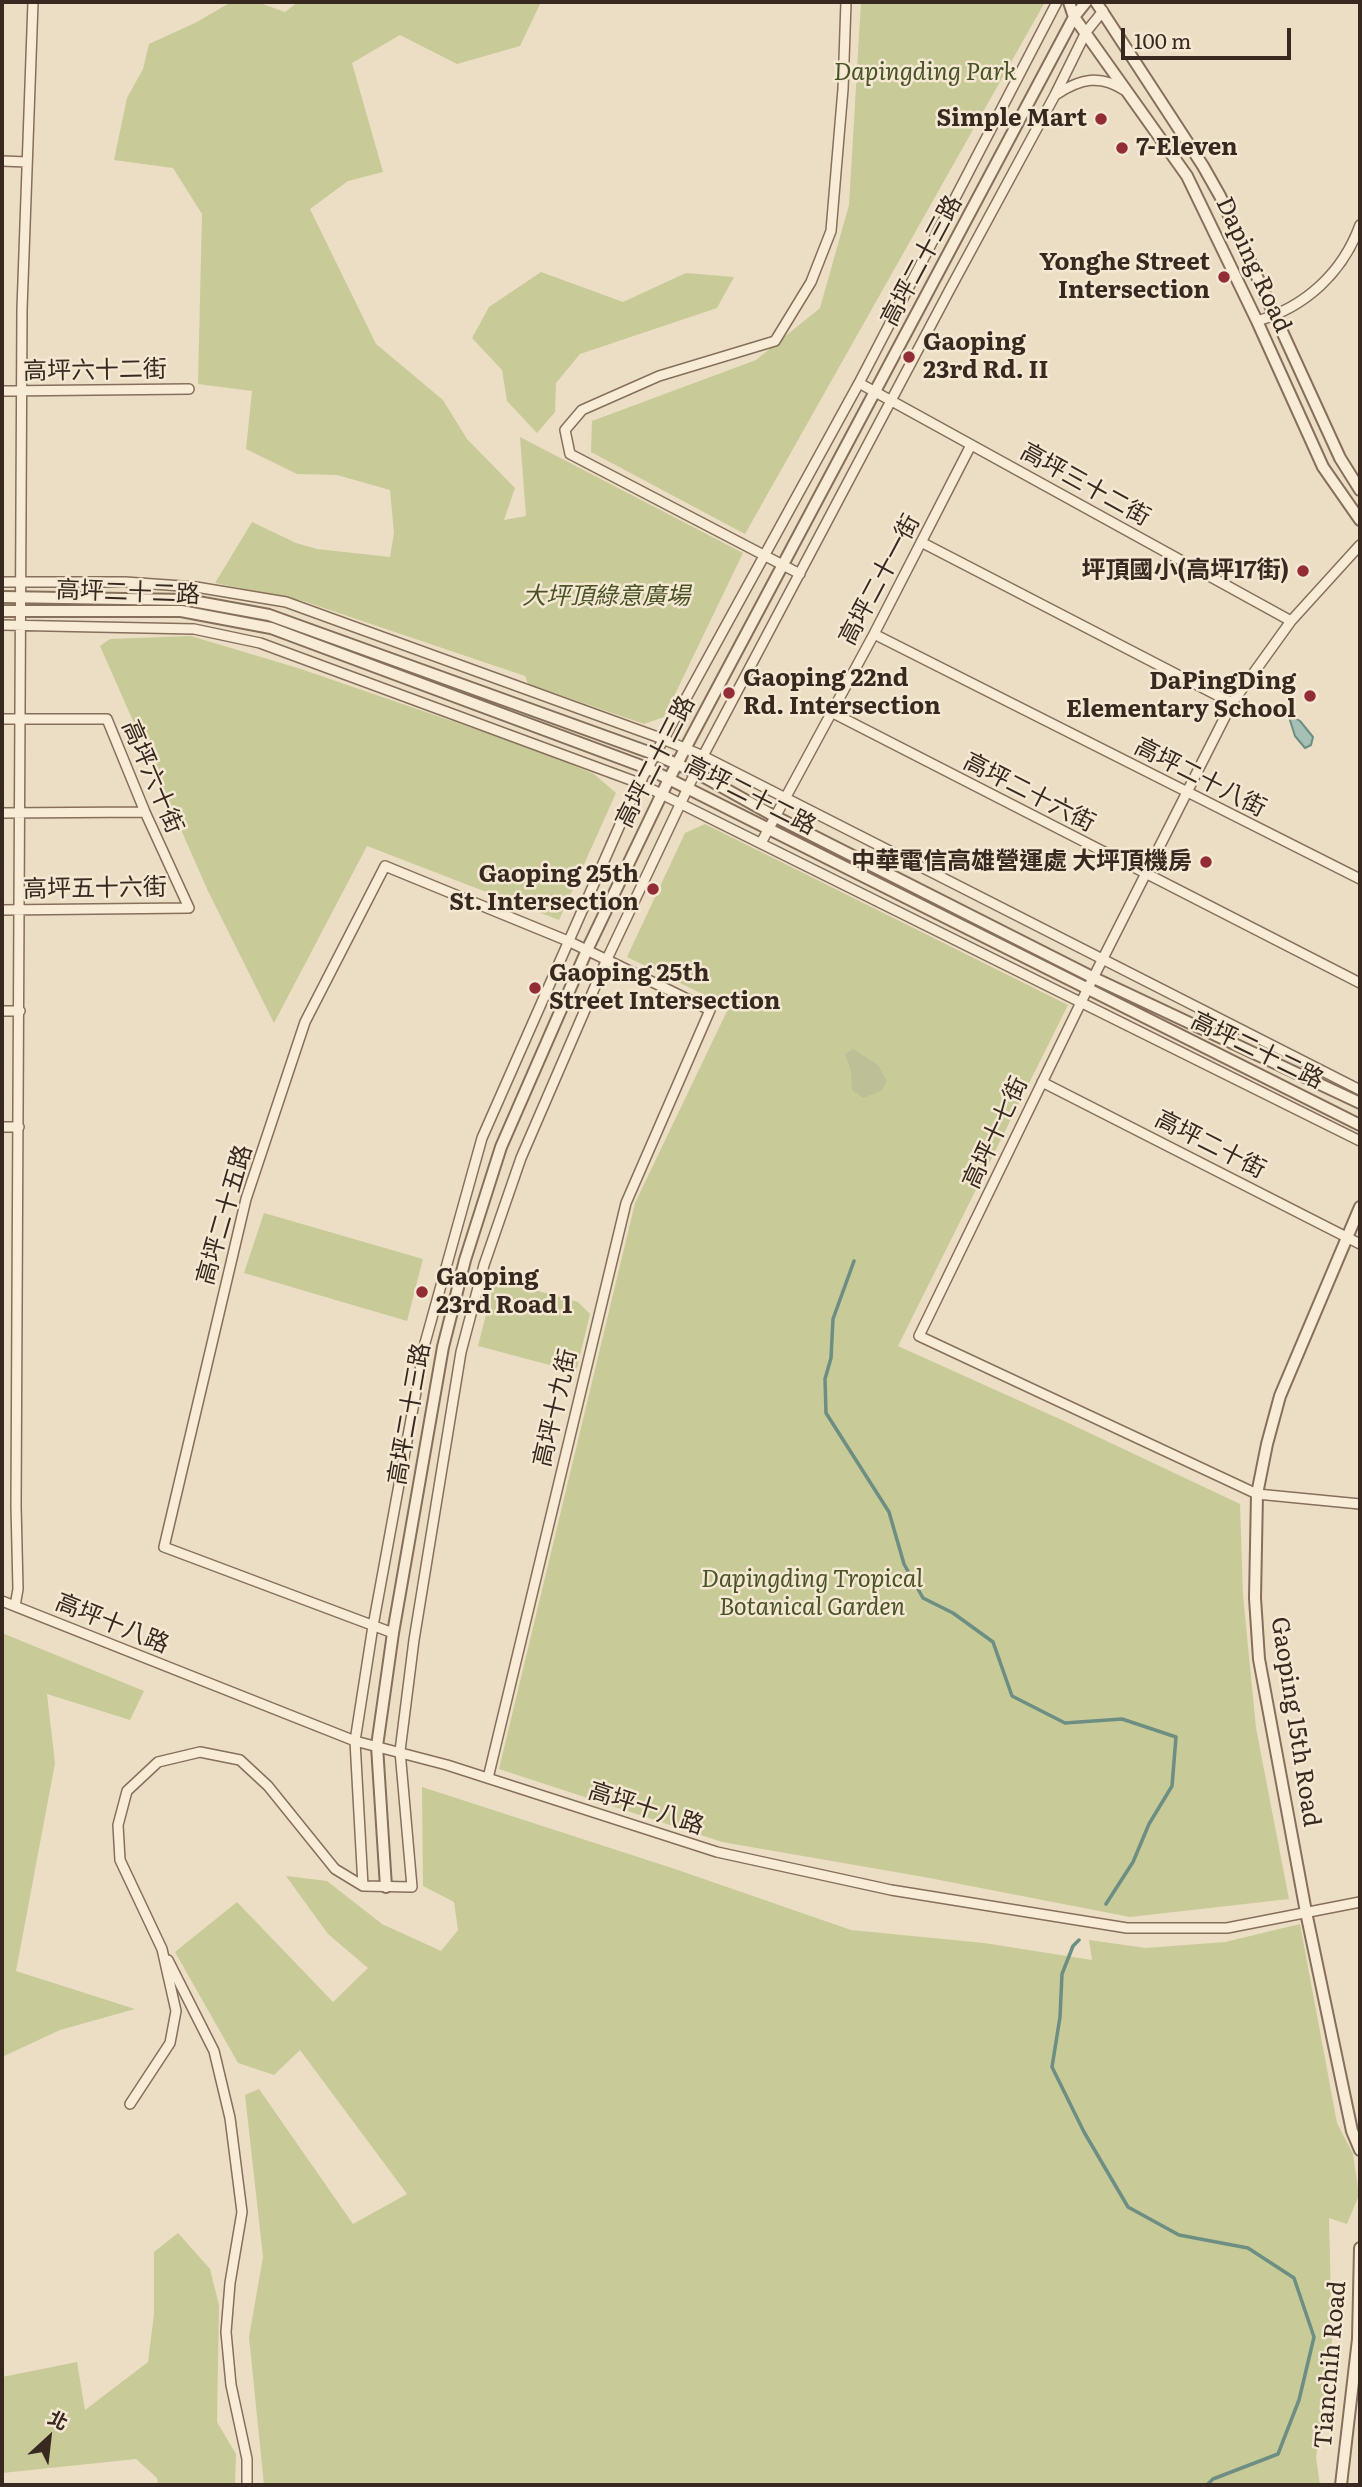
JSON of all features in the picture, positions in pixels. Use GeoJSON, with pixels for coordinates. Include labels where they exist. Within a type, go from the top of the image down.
{"type":"FeatureCollection","features":[{"type":"Feature","properties":{"kind":"street"},"geometry":{"type":"LineString","coordinates":[[15,1606],[18,1589],[16,1492],[21,909],[19,582],[27,162],[33,2]]}},
{"type":"Feature","properties":{"kind":"street"},"geometry":{"type":"LineString","coordinates":[[800,574],[570,454],[565,430],[582,410],[659,376],[775,341],[811,282],[831,232],[843,89],[846,2]]}},
{"type":"Feature","properties":{"kind":"street","name":"高坪二十三路"},"geometry":{"type":"LineString","coordinates":[[363,1886],[355,1741],[373,1626],[425,1343],[478,1151],[639,783],[859,383],[1057,2]]}},
{"type":"Feature","properties":{"kind":"street","name":"Daping Road"},"geometry":{"type":"LineString","coordinates":[[1069,2],[1074,17],[1188,176],[1323,467],[1360,520]]}},
{"type":"Feature","properties":{"kind":"street","name":"高坪二十三路"},"geometry":{"type":"LineString","coordinates":[[1086,2],[1074,17],[669,779],[587,950],[501,1147],[465,1260],[443,1348],[393,1633],[377,1746],[386,1887],[412,1887],[400,1751],[414,1640],[461,1352],[484,1265],[521,1158],[607,959],[679,802],[1100,6]]}},
{"type":"Feature","properties":{"kind":"street","name":"Daping Road"},"geometry":{"type":"LineString","coordinates":[[1100,6],[1220,196],[1339,458],[1360,490]]}},
{"type":"Feature","properties":{"kind":"street"},"geometry":{"type":"LineString","coordinates":[[1055,94],[1084,80],[1101,79],[1130,93]]}},
{"type":"Feature","properties":{"kind":"street"},"geometry":{"type":"LineString","coordinates":[[2,161],[27,162]]}},
{"type":"Feature","properties":{"kind":"street"},"geometry":{"type":"LineString","coordinates":[[1257,321],[1275,316],[1328,280],[1341,264],[1360,225]]}},
{"type":"Feature","properties":{"kind":"street","name":"高坪三十二街"},"geometry":{"type":"LineString","coordinates":[[859,383],[1291,621]]}},
{"type":"Feature","properties":{"kind":"street","name":"高坪六十二街"},"geometry":{"type":"LineString","coordinates":[[2,391],[189,389]]}},
{"type":"Feature","properties":{"kind":"street","name":"高坪二十一街"},"geometry":{"type":"LineString","coordinates":[[761,843],[874,634],[971,445]]}},
{"type":"Feature","properties":{"kind":"street"},"geometry":{"type":"LineString","coordinates":[[921,542],[1232,703]]}},
{"type":"Feature","properties":{"kind":"street","name":"高坪十七街"},"geometry":{"type":"LineString","coordinates":[[1360,545],[1291,621],[1232,703],[1087,990],[919,1336],[1257,1494],[1360,1502]]}},
{"type":"Feature","properties":{"kind":"street","name":"高坪二十二路"},"geometry":{"type":"LineString","coordinates":[[2,582],[125,583],[196,587],[286,602],[663,739],[703,756],[1360,1090]]}},
{"type":"Feature","properties":{"kind":"street","name":"高坪二十二路"},"geometry":{"type":"LineString","coordinates":[[2,597],[187,600],[269,615],[654,754],[695,772],[774,816],[1094,978],[1360,1103]]}},
{"type":"Feature","properties":{"kind":"street","name":"高坪二十二路"},"geometry":{"type":"LineString","coordinates":[[2,611],[181,611],[271,628],[647,768],[1360,1125]]}},
{"type":"Feature","properties":{"kind":"street","name":"高坪二十二路"},"geometry":{"type":"LineString","coordinates":[[2,625],[194,629],[260,643],[639,783],[1360,1141]]}},
{"type":"Feature","properties":{"kind":"street","name":"高坪二十八街"},"geometry":{"type":"LineString","coordinates":[[874,634],[1360,879]]}},
{"type":"Feature","properties":{"kind":"street","name":"高坪二十六街"},"geometry":{"type":"LineString","coordinates":[[831,712],[1360,983]]}},
{"type":"Feature","properties":{"kind":"street","name":"高坪六十街"},"geometry":{"type":"LineString","coordinates":[[2,719],[107,719],[145,812],[189,908]]}},
{"type":"Feature","properties":{"kind":"street"},"geometry":{"type":"LineString","coordinates":[[2,813],[145,812]]}},
{"type":"Feature","properties":{"kind":"street","name":"高坪二十五路"},"geometry":{"type":"LineString","coordinates":[[393,1633],[164,1547],[246,1199],[306,1022],[385,866],[568,941]]}},
{"type":"Feature","properties":{"kind":"street","name":"高坪五十六街"},"geometry":{"type":"LineString","coordinates":[[2,909],[189,908]]}},
{"type":"Feature","properties":{"kind":"street","name":"高坪十九街"},"geometry":{"type":"LineString","coordinates":[[488,1778],[626,1203],[710,1010],[568,941]]}},
{"type":"Feature","properties":{"kind":"street"},"geometry":{"type":"LineString","coordinates":[[2,1011],[20,1011]]}},
{"type":"Feature","properties":{"kind":"street","name":"高坪二十街"},"geometry":{"type":"LineString","coordinates":[[1042,1082],[1360,1244]]}},
{"type":"Feature","properties":{"kind":"street"},"geometry":{"type":"LineString","coordinates":[[2,1127],[19,1127]]}},
{"type":"Feature","properties":{"kind":"street","name":"Gaoping 15th Road"},"geometry":{"type":"LineString","coordinates":[[1356,2131],[1306,1912],[1259,1659],[1255,1598],[1257,1494],[1267,1444],[1280,1396],[1360,1207]]}},
{"type":"Feature","properties":{"kind":"street","name":"高坪十八路"},"geometry":{"type":"LineString","coordinates":[[2,1601],[355,1741],[400,1751],[717,1852],[891,1890],[1127,1928],[1227,1928],[1360,1902]]}},
{"type":"Feature","properties":{"kind":"street"},"geometry":{"type":"LineString","coordinates":[[247,2485],[247,2459],[231,2385],[226,2332],[230,2283],[242,2212],[230,2118],[214,2051],[120,1860],[118,1825],[127,1791],[158,1762],[200,1752],[240,1760],[268,1786],[335,1869],[363,1886],[386,1887]]}},
{"type":"Feature","properties":{"kind":"street"},"geometry":{"type":"LineString","coordinates":[[130,2104],[170,2043],[176,2011],[162,1949]]}},
{"type":"Feature","properties":{"kind":"street"},"geometry":{"type":"LineString","coordinates":[[1356,2131],[1360,2150]]}},
{"type":"Feature","properties":{"kind":"street","name":"Tianchih Road"},"geometry":{"type":"LineString","coordinates":[[1341,2485],[1357,2339],[1360,2248]]}},
{"type":"Feature","properties":{"kind":"green space","name":"大坪頂綠意廣場"},"geometry":{"type":"Polygon","coordinates":[[[231,2],[257,2],[285,12],[298,2],[541,2],[520,46],[457,64],[400,35],[352,63],[383,172],[348,181],[310,209],[376,344],[443,400],[467,439],[515,488],[504,520],[526,516],[520,437],[743,553],[664,717],[644,724],[528,684],[525,676],[303,601],[215,583],[252,522],[296,543],[317,549],[390,557],[394,533],[390,490],[337,475],[297,474],[246,449],[252,391],[198,384],[202,214],[173,168],[114,160],[127,98],[143,69],[149,44],[197,22],[231,2]]]}},
{"type":"Feature","properties":{"kind":"green space","name":"Dapingding Park"},"geometry":{"type":"Polygon","coordinates":[[[861,2],[1045,2],[745,534],[591,452],[592,421],[756,360],[820,308],[849,205],[861,2]]]}},
{"type":"Feature","properties":{"kind":"green space"},"geometry":{"type":"Polygon","coordinates":[[[541,272],[623,302],[686,273],[734,277],[717,308],[580,354],[556,383],[555,412],[537,433],[507,401],[502,370],[472,338],[489,307],[541,272]]]}},
{"type":"Feature","properties":{"kind":"green space"},"geometry":{"type":"Polygon","coordinates":[[[191,636],[301,669],[539,751],[594,774],[616,793],[559,920],[367,846],[274,1023],[208,891],[100,646],[110,639],[191,636]]]}},
{"type":"Feature","properties":{"kind":"green space","name":"Dapingding Tropical Botanical Garden"},"geometry":{"type":"Polygon","coordinates":[[[705,824],[1068,1005],[898,1346],[1240,1504],[1243,1595],[1256,1728],[1289,1899],[1130,1917],[722,1842],[499,1769],[635,1203],[729,1007],[627,957],[685,833],[705,824]]]}},
{"type":"Feature","properties":{"kind":"green space"},"geometry":{"type":"Polygon","coordinates":[[[853,1049],[878,1065],[887,1081],[881,1091],[863,1098],[852,1090],[851,1071],[845,1054],[853,1049]]]}},
{"type":"Feature","properties":{"kind":"green space"},"geometry":{"type":"Polygon","coordinates":[[[264,1213],[423,1259],[407,1321],[244,1273],[264,1213]]]}},
{"type":"Feature","properties":{"kind":"green space"},"geometry":{"type":"Polygon","coordinates":[[[495,1279],[578,1302],[590,1314],[576,1372],[478,1346],[495,1279]]]}},
{"type":"Feature","properties":{"kind":"green space"},"geometry":{"type":"Polygon","coordinates":[[[2,1633],[144,1691],[130,1720],[47,1694],[55,1763],[16,1971],[135,2009],[60,2030],[2,2057],[2,1633]]]}},
{"type":"Feature","properties":{"kind":"green space"},"geometry":{"type":"Polygon","coordinates":[[[422,1787],[675,1869],[851,1930],[984,1943],[1092,1960],[1089,1940],[1146,1948],[1225,1942],[1300,1924],[1337,2123],[1353,2154],[1359,2195],[1347,2224],[1329,2218],[1332,2340],[1316,2458],[1320,2485],[264,2485],[249,2337],[263,2257],[245,2095],[259,2089],[353,2224],[407,2194],[300,2050],[274,2075],[238,2063],[175,1952],[237,1902],[333,2002],[368,1968],[328,1934],[286,1876],[327,1881],[382,1924],[441,1951],[458,1930],[454,1902],[423,1886],[422,1787]]]}},
{"type":"Feature","properties":{"kind":"green space"},"geometry":{"type":"Polygon","coordinates":[[[178,2233],[210,2269],[219,2305],[217,2422],[236,2454],[235,2485],[158,2485],[157,2478],[136,2459],[2,2473],[2,2377],[77,2362],[85,2410],[148,2362],[154,2314],[154,2252],[178,2233]]]}},
{"type":"Feature","properties":{"kind":"shaded area"},"geometry":{"type":"Polygon","coordinates":[[[1288,714],[1300,721],[1313,737],[1311,745],[1305,748],[1295,736],[1288,714]]]}},
{"type":"Feature","properties":{"kind":"waterway"},"geometry":{"type":"LineString","coordinates":[[854,1261],[833,1319],[831,1358],[825,1379],[826,1413],[889,1512],[904,1564],[923,1598],[953,1613],[993,1642],[1012,1696],[1065,1723],[1122,1719],[1176,1737],[1172,1786],[1149,1824],[1133,1862],[1106,1904]]}},
{"type":"Feature","properties":{"kind":"waterway"},"geometry":{"type":"LineString","coordinates":[[1079,1940],[1073,1946],[1062,1974],[1060,2017],[1052,2067],[1084,2132],[1128,2207],[1179,2235],[1248,2248],[1294,2278],[1314,2337],[1299,2400],[1278,2454],[1213,2479],[1207,2485]]}},
{"type":"Feature","properties":{"kind":"place","name":"Simple Mart"},"geometry":{"type":"Point","coordinates":[1101,119]}},
{"type":"Feature","properties":{"kind":"place","name":"7-Eleven"},"geometry":{"type":"Point","coordinates":[1122,148]}},
{"type":"Feature","properties":{"kind":"place","name":"Yonghe Street Intersection"},"geometry":{"type":"Point","coordinates":[1224,277]}},
{"type":"Feature","properties":{"kind":"place","name":"Gaoping 23rd Rd. II"},"geometry":{"type":"Point","coordinates":[909,357]}},
{"type":"Feature","properties":{"kind":"place","name":"坪頂國小(高坪17街)"},"geometry":{"type":"Point","coordinates":[1303,571]}},
{"type":"Feature","properties":{"kind":"place","name":"Gaoping 22nd Rd. Intersection"},"geometry":{"type":"Point","coordinates":[729,693]}},
{"type":"Feature","properties":{"kind":"place","name":"DaPingDing Elementary School"},"geometry":{"type":"Point","coordinates":[1310,696]}},
{"type":"Feature","properties":{"kind":"place","name":"中華電信高雄營運處 大坪頂機房"},"geometry":{"type":"Point","coordinates":[1206,862]}},
{"type":"Feature","properties":{"kind":"place","name":"Gaoping 25th St. Intersection"},"geometry":{"type":"Point","coordinates":[653,889]}},
{"type":"Feature","properties":{"kind":"place","name":"Gaoping 25th Street Intersection"},"geometry":{"type":"Point","coordinates":[535,988]}},
{"type":"Feature","properties":{"kind":"place","name":"Gaoping 23rd Road 1"},"geometry":{"type":"Point","coordinates":[422,1292]}}]}
